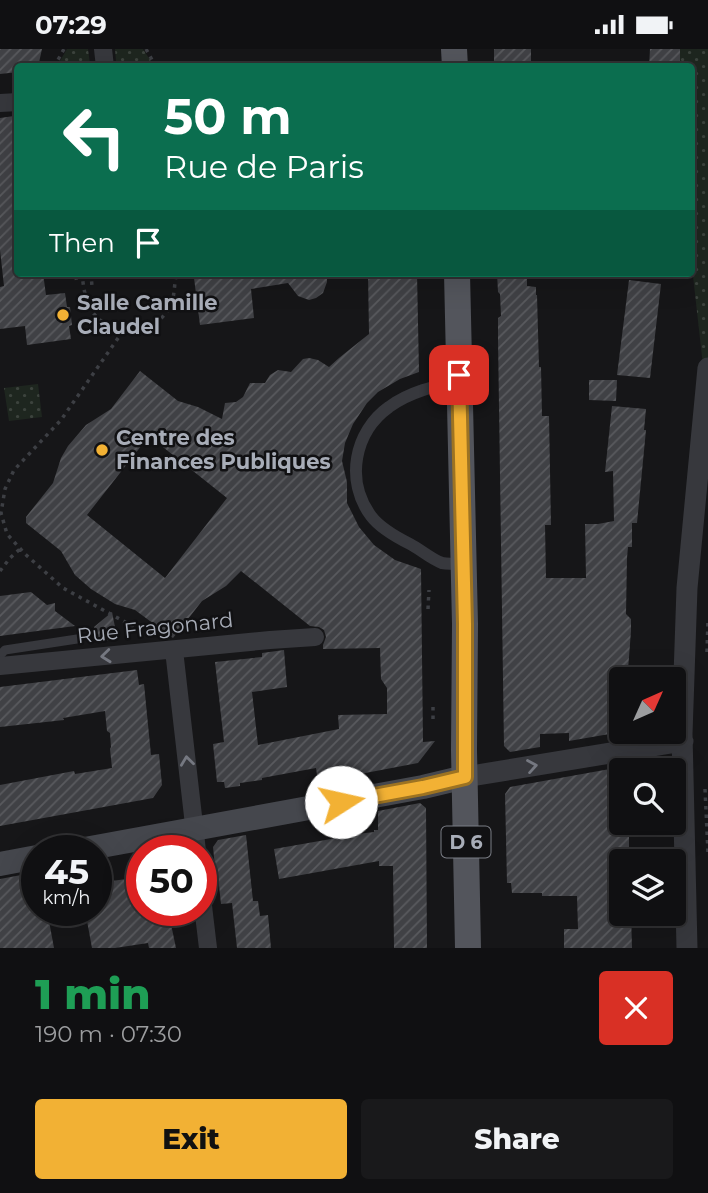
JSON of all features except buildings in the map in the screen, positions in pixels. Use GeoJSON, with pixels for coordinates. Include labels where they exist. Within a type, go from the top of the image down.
{"type":"FeatureCollection","features":[{"type":"Feature","properties":{"kind":"main road","name":"D 6"},"geometry":{"type":"LineString","coordinates":[[457,277],[468,948]]}},
{"type":"Feature","properties":{"kind":"main road"},"geometry":{"type":"LineString","coordinates":[[217,835],[465,777]]}},
{"type":"Feature","properties":{"kind":"main road"},"geometry":{"type":"LineString","coordinates":[[0,864],[21,860]]}},
{"type":"Feature","properties":{"kind":"street"},"geometry":{"type":"LineString","coordinates":[[459,381],[438,385],[387,408],[365,434],[359,447],[354,473],[363,503],[372,518],[387,531],[443,563],[463,564]]}},
{"type":"Feature","properties":{"kind":"street"},"geometry":{"type":"LineString","coordinates":[[685,667],[687,588],[707,382]]}},
{"type":"Feature","properties":{"kind":"street","name":"Rue Fragonard"},"geometry":{"type":"LineString","coordinates":[[0,666],[315,637]]}},
{"type":"Feature","properties":{"kind":"street"},"geometry":{"type":"LineString","coordinates":[[174,650],[195,835]]}},
{"type":"Feature","properties":{"kind":"street"},"geometry":{"type":"LineString","coordinates":[[465,777],[665,744]]}},
{"type":"Feature","properties":{"kind":"street"},"geometry":{"type":"LineString","coordinates":[[683,744],[687,948]]}},
{"type":"Feature","properties":{"kind":"street"},"geometry":{"type":"LineString","coordinates":[[205,926],[208,948]]}},
{"type":"Feature","properties":{"kind":"lane"},"geometry":{"type":"LineString","coordinates":[[0,655],[5,650],[77,639]]}},
{"type":"Feature","properties":{"kind":"path"},"geometry":{"type":"LineString","coordinates":[[82,277],[91,310],[101,321],[123,331],[139,331],[164,316],[173,301],[176,277]]}},
{"type":"Feature","properties":{"kind":"path"},"geometry":{"type":"LineString","coordinates":[[91,277],[92,287]]}},
{"type":"Feature","properties":{"kind":"path"},"geometry":{"type":"LineString","coordinates":[[123,331],[61,420],[14,470],[5,489],[1,513],[8,534],[20,549],[62,588],[157,639]]}},
{"type":"Feature","properties":{"kind":"path"},"geometry":{"type":"LineString","coordinates":[[0,571],[20,549]]}},
{"type":"Feature","properties":{"kind":"path"},"geometry":{"type":"LineString","coordinates":[[428,609],[429,590]]}},
{"type":"Feature","properties":{"kind":"path"},"geometry":{"type":"LineString","coordinates":[[433,707],[433,720]]}},
{"type":"Feature","properties":{"kind":"path"},"geometry":{"type":"LineString","coordinates":[[704,777],[708,853]]}},
{"type":"Feature","properties":{"kind":"shaded area"},"geometry":{"type":"Polygon","coordinates":[[[67,49],[88,49],[90,63],[59,63],[67,49]]]}},
{"type":"Feature","properties":{"kind":"shaded area"},"geometry":{"type":"Polygon","coordinates":[[[115,49],[143,49],[152,63],[120,63],[116,61],[115,49]]]}},
{"type":"Feature","properties":{"kind":"shaded area"},"geometry":{"type":"Polygon","coordinates":[[[668,49],[708,49],[708,410],[693,277],[695,63],[670,63],[668,49]]]}},
{"type":"Feature","properties":{"kind":"shaded area"},"geometry":{"type":"Polygon","coordinates":[[[38,384],[42,417],[9,421],[4,388],[38,384]]]}},
{"type":"Feature","properties":{"kind":"place","name":"Salle Camille Claudel"},"geometry":{"type":"Point","coordinates":[63,315]}},
{"type":"Feature","properties":{"kind":"place","name":"Centre des Finances Publiques"},"geometry":{"type":"Point","coordinates":[102,450]}},
{"type":"Feature","properties":{"kind":"route"},"geometry":{"type":"LineString","coordinates":[[341,802],[465,777],[465,624],[459,375]]}}]}
